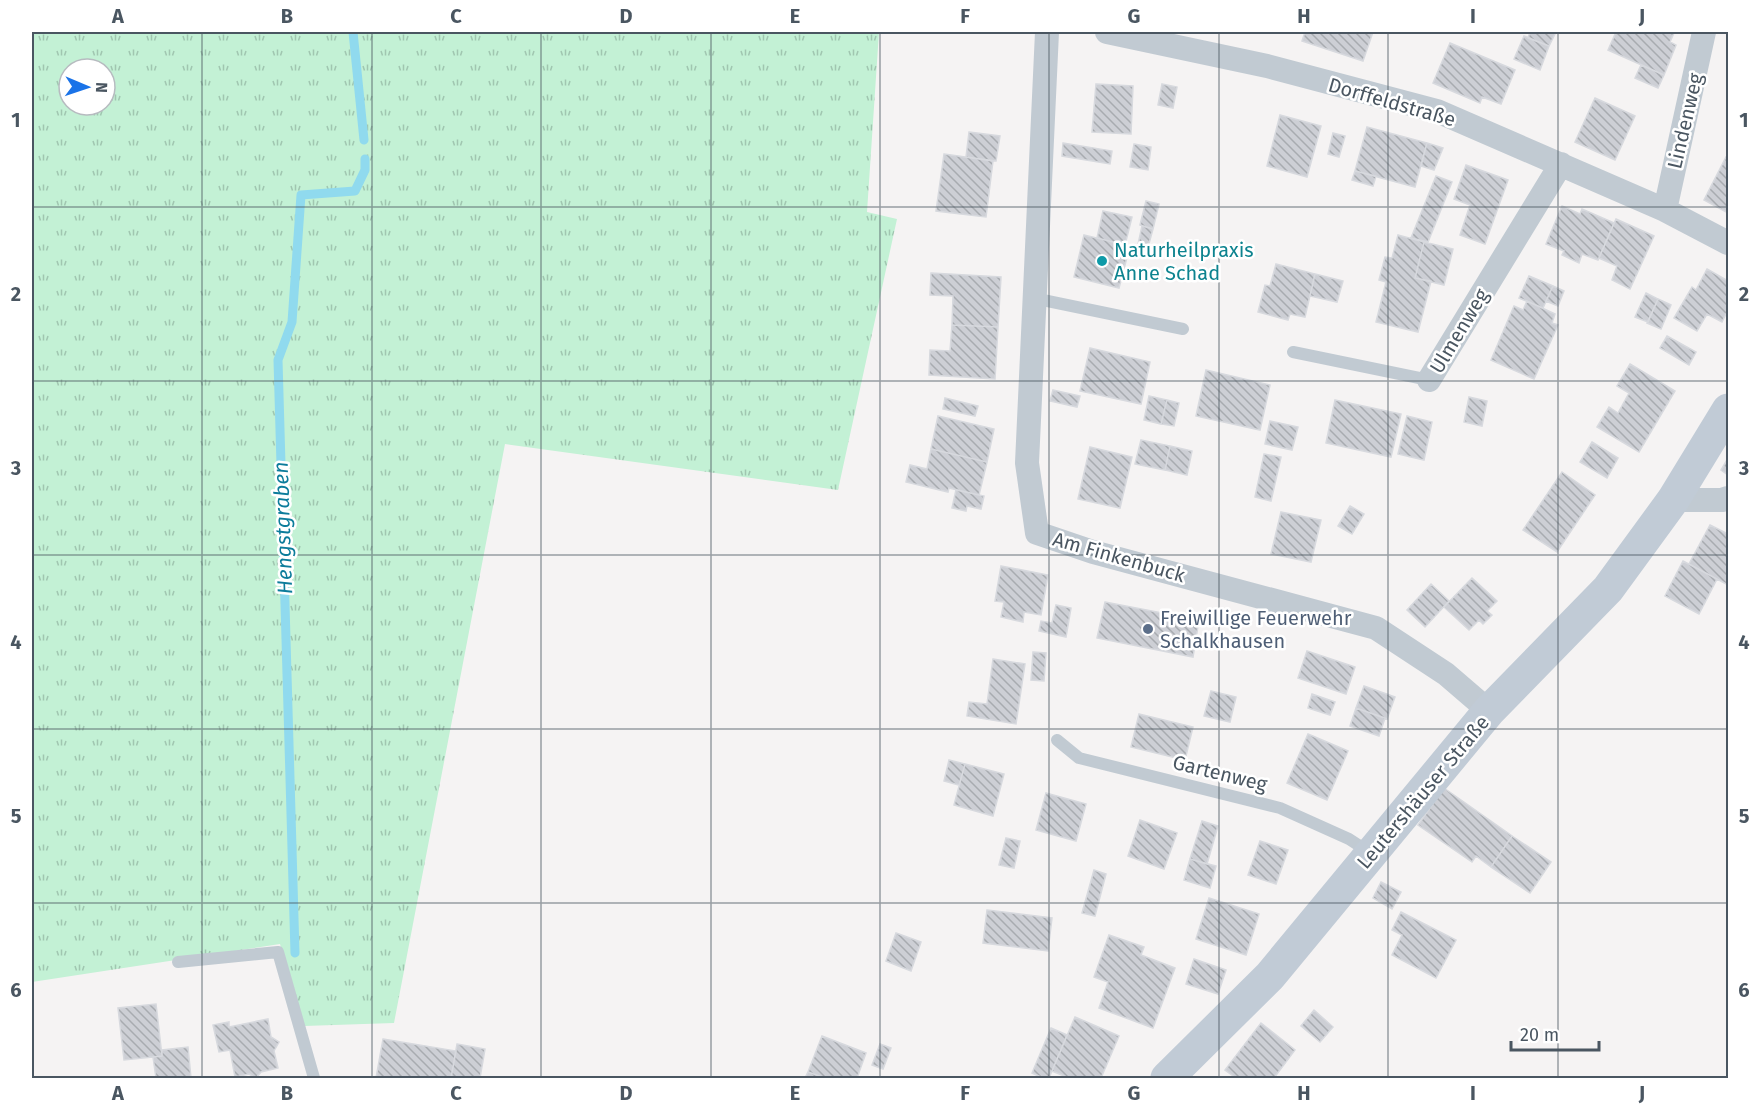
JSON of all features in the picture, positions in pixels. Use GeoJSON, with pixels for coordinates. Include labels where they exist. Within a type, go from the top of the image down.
{"type":"FeatureCollection","features":[{"type":"Feature","properties":{"kind":"main road","name":"Leutershäuser Straße"},"geometry":{"type":"LineString","coordinates":[[1167,1078],[1269,976],[1489,711],[1608,589],[1673,500],[1728,410]]}},
{"type":"Feature","properties":{"kind":"street","name":"Am Finkenbuck"},"geometry":{"type":"LineString","coordinates":[[1047,32],[1027,463],[1037,533],[1094,552],[1376,628],[1446,674],[1489,711]]}},
{"type":"Feature","properties":{"kind":"street","name":"Dorffeldstraße"},"geometry":{"type":"LineString","coordinates":[[1107,32],[1267,66],[1437,111],[1665,210],[1728,243]]}},
{"type":"Feature","properties":{"kind":"street","name":"Lindenweg"},"geometry":{"type":"LineString","coordinates":[[1665,210],[1704,32]]}},
{"type":"Feature","properties":{"kind":"street","name":"Ulmenweg"},"geometry":{"type":"LineString","coordinates":[[1429,380],[1561,164]]}},
{"type":"Feature","properties":{"kind":"street"},"geometry":{"type":"LineString","coordinates":[[1673,500],[1728,498]]}},
{"type":"Feature","properties":{"kind":"lane"},"geometry":{"type":"LineString","coordinates":[[1034,298],[1183,329]]}},
{"type":"Feature","properties":{"kind":"lane","name":"Ulmenweg"},"geometry":{"type":"LineString","coordinates":[[1293,352],[1429,380]]}},
{"type":"Feature","properties":{"kind":"lane","name":"Gartenweg"},"geometry":{"type":"LineString","coordinates":[[1057,740],[1079,758],[1280,808],[1349,839],[1371,853]]}},
{"type":"Feature","properties":{"kind":"lane"},"geometry":{"type":"LineString","coordinates":[[178,962],[278,952],[314,1078]]}},
{"type":"Feature","properties":{"kind":"green space"},"geometry":{"type":"Polygon","coordinates":[[[32,32],[879,32],[867,212],[897,219],[838,490],[505,444],[394,1023],[304,1026],[280,944],[32,982],[32,32]]]}},
{"type":"Feature","properties":{"kind":"building"},"geometry":{"type":"Polygon","coordinates":[[[1305,32],[1373,32],[1363,61],[1302,41],[1305,32]]]}},
{"type":"Feature","properties":{"kind":"building"},"geometry":{"type":"Polygon","coordinates":[[[1530,32],[1556,32],[1549,46],[1528,38],[1530,32]]]}},
{"type":"Feature","properties":{"kind":"building"},"geometry":{"type":"Polygon","coordinates":[[[1616,32],[1674,33],[1670,42],[1676,45],[1664,75],[1608,50],[1616,32]]]}},
{"type":"Feature","properties":{"kind":"building"},"geometry":{"type":"Polygon","coordinates":[[[1524,36],[1549,46],[1540,70],[1514,59],[1524,36]]]}},
{"type":"Feature","properties":{"kind":"building"},"geometry":{"type":"Polygon","coordinates":[[[1450,43],[1515,70],[1501,104],[1482,97],[1480,103],[1433,83],[1450,43]]]}},
{"type":"Feature","properties":{"kind":"building"},"geometry":{"type":"Polygon","coordinates":[[[1641,65],[1664,75],[1658,88],[1635,78],[1641,65]]]}},
{"type":"Feature","properties":{"kind":"building"},"geometry":{"type":"Polygon","coordinates":[[[1096,84],[1133,86],[1131,134],[1092,132],[1096,84]]]}},
{"type":"Feature","properties":{"kind":"building"},"geometry":{"type":"Polygon","coordinates":[[[1162,84],[1177,87],[1173,108],[1158,105],[1162,84]]]}},
{"type":"Feature","properties":{"kind":"building"},"geometry":{"type":"Polygon","coordinates":[[[1595,98],[1635,116],[1615,160],[1575,142],[1595,98]]]}},
{"type":"Feature","properties":{"kind":"building"},"geometry":{"type":"Polygon","coordinates":[[[1280,115],[1321,126],[1307,177],[1267,166],[1280,115]]]}},
{"type":"Feature","properties":{"kind":"building"},"geometry":{"type":"Polygon","coordinates":[[[1367,127],[1427,143],[1415,187],[1355,171],[1367,127]]]}},
{"type":"Feature","properties":{"kind":"building"},"geometry":{"type":"Polygon","coordinates":[[[969,132],[1000,136],[996,161],[966,157],[969,132]]]}},
{"type":"Feature","properties":{"kind":"building"},"geometry":{"type":"Polygon","coordinates":[[[1333,133],[1345,136],[1339,157],[1328,154],[1333,133]]]}},
{"type":"Feature","properties":{"kind":"building"},"geometry":{"type":"Polygon","coordinates":[[[1063,143],[1112,151],[1110,164],[1062,156],[1063,143]]]}},
{"type":"Feature","properties":{"kind":"building"},"geometry":{"type":"Polygon","coordinates":[[[1427,143],[1443,148],[1434,170],[1421,166],[1427,143]]]}},
{"type":"Feature","properties":{"kind":"building"},"geometry":{"type":"Polygon","coordinates":[[[1134,144],[1151,147],[1148,170],[1130,167],[1134,144]]]}},
{"type":"Feature","properties":{"kind":"building"},"geometry":{"type":"Polygon","coordinates":[[[944,154],[993,161],[986,217],[936,211],[944,154]]]}},
{"type":"Feature","properties":{"kind":"building"},"geometry":{"type":"Polygon","coordinates":[[[1726,157],[1728,158],[1728,213],[1704,200],[1726,157]]]}},
{"type":"Feature","properties":{"kind":"building"},"geometry":{"type":"Polygon","coordinates":[[[1466,165],[1508,180],[1485,244],[1460,235],[1470,205],[1454,199],[1466,165]]]}},
{"type":"Feature","properties":{"kind":"building"},"geometry":{"type":"Polygon","coordinates":[[[1355,171],[1376,176],[1373,186],[1352,180],[1355,171]]]}},
{"type":"Feature","properties":{"kind":"building"},"geometry":{"type":"Polygon","coordinates":[[[1436,176],[1452,182],[1428,242],[1411,238],[1436,176]]]}},
{"type":"Feature","properties":{"kind":"building"},"geometry":{"type":"Polygon","coordinates":[[[1146,201],[1159,204],[1153,229],[1140,225],[1146,201]]]}},
{"type":"Feature","properties":{"kind":"building"},"geometry":{"type":"Polygon","coordinates":[[[1562,206],[1580,214],[1582,209],[1614,223],[1598,260],[1582,254],[1579,263],[1562,255],[1564,251],[1546,244],[1562,206]]]}},
{"type":"Feature","properties":{"kind":"building"},"geometry":{"type":"Polygon","coordinates":[[[1103,211],[1132,217],[1125,245],[1097,238],[1103,211]]]}},
{"type":"Feature","properties":{"kind":"building"},"geometry":{"type":"Polygon","coordinates":[[[1616,219],[1654,236],[1630,289],[1612,280],[1617,266],[1599,258],[1616,219]]]}},
{"type":"Feature","properties":{"kind":"building"},"geometry":{"type":"Polygon","coordinates":[[[1142,226],[1153,229],[1147,251],[1137,249],[1142,226]]]}},
{"type":"Feature","properties":{"kind":"building","name":"Naturheilpraxis Anne Schad"},"geometry":{"type":"Polygon","coordinates":[[[1084,235],[1130,246],[1119,288],[1074,277],[1084,235]]]}},
{"type":"Feature","properties":{"kind":"building"},"geometry":{"type":"Polygon","coordinates":[[[1398,235],[1424,242],[1415,278],[1431,281],[1418,332],[1376,322],[1386,282],[1379,280],[1385,257],[1392,258],[1398,235]]]}},
{"type":"Feature","properties":{"kind":"building"},"geometry":{"type":"Polygon","coordinates":[[[1424,242],[1453,249],[1444,285],[1415,278],[1424,242]]]}},
{"type":"Feature","properties":{"kind":"building"},"geometry":{"type":"Polygon","coordinates":[[[1276,264],[1315,274],[1305,317],[1290,314],[1288,320],[1258,312],[1265,285],[1270,286],[1276,264]]]}},
{"type":"Feature","properties":{"kind":"building"},"geometry":{"type":"Polygon","coordinates":[[[1707,269],[1728,281],[1728,310],[1722,322],[1707,314],[1697,331],[1674,318],[1692,287],[1696,290],[1707,269]]]}},
{"type":"Feature","properties":{"kind":"building"},"geometry":{"type":"Polygon","coordinates":[[[931,273],[1001,277],[998,327],[952,325],[953,296],[930,295],[931,273]]]}},
{"type":"Feature","properties":{"kind":"building"},"geometry":{"type":"Polygon","coordinates":[[[1315,274],[1343,281],[1337,302],[1310,296],[1315,274]]]}},
{"type":"Feature","properties":{"kind":"building"},"geometry":{"type":"Polygon","coordinates":[[[1529,276],[1553,286],[1543,308],[1519,298],[1529,276]]]}},
{"type":"Feature","properties":{"kind":"building"},"geometry":{"type":"Polygon","coordinates":[[[1553,286],[1564,291],[1558,306],[1546,301],[1553,286]]]}},
{"type":"Feature","properties":{"kind":"building"},"geometry":{"type":"Polygon","coordinates":[[[1646,293],[1658,299],[1648,322],[1635,317],[1646,293]]]}},
{"type":"Feature","properties":{"kind":"building"},"geometry":{"type":"Polygon","coordinates":[[[1658,299],[1671,305],[1661,329],[1647,323],[1658,299]]]}},
{"type":"Feature","properties":{"kind":"building"},"geometry":{"type":"Polygon","coordinates":[[[1527,301],[1555,314],[1552,323],[1558,325],[1534,379],[1491,360],[1514,306],[1523,310],[1527,301]]]}},
{"type":"Feature","properties":{"kind":"building"},"geometry":{"type":"Polygon","coordinates":[[[952,325],[998,327],[995,379],[929,375],[930,350],[950,351],[952,325]]]}},
{"type":"Feature","properties":{"kind":"building"},"geometry":{"type":"Polygon","coordinates":[[[1667,336],[1696,352],[1689,365],[1660,348],[1667,336]]]}},
{"type":"Feature","properties":{"kind":"building"},"geometry":{"type":"Polygon","coordinates":[[[1090,348],[1150,362],[1141,404],[1080,391],[1090,348]]]}},
{"type":"Feature","properties":{"kind":"building"},"geometry":{"type":"Polygon","coordinates":[[[1630,364],[1675,391],[1639,452],[1597,427],[1609,407],[1618,413],[1629,393],[1617,386],[1630,364]]]}},
{"type":"Feature","properties":{"kind":"building"},"geometry":{"type":"Polygon","coordinates":[[[1206,370],[1270,385],[1260,430],[1196,416],[1206,370]]]}},
{"type":"Feature","properties":{"kind":"building"},"geometry":{"type":"Polygon","coordinates":[[[1053,390],[1080,396],[1077,407],[1050,401],[1053,390]]]}},
{"type":"Feature","properties":{"kind":"building"},"geometry":{"type":"Polygon","coordinates":[[[1149,396],[1167,400],[1161,424],[1144,420],[1149,396]]]}},
{"type":"Feature","properties":{"kind":"building"},"geometry":{"type":"Polygon","coordinates":[[[1469,397],[1487,401],[1482,426],[1464,422],[1469,397]]]}},
{"type":"Feature","properties":{"kind":"building"},"geometry":{"type":"Polygon","coordinates":[[[945,398],[978,406],[975,416],[943,409],[945,398]]]}},
{"type":"Feature","properties":{"kind":"building"},"geometry":{"type":"Polygon","coordinates":[[[1167,400],[1179,403],[1174,426],[1161,424],[1167,400]]]}},
{"type":"Feature","properties":{"kind":"building"},"geometry":{"type":"Polygon","coordinates":[[[1335,400],[1401,414],[1391,457],[1326,443],[1335,400]]]}},
{"type":"Feature","properties":{"kind":"building"},"geometry":{"type":"Polygon","coordinates":[[[938,416],[994,429],[987,462],[931,449],[938,416]]]}},
{"type":"Feature","properties":{"kind":"building"},"geometry":{"type":"Polygon","coordinates":[[[1407,416],[1432,422],[1424,460],[1398,454],[1407,416]]]}},
{"type":"Feature","properties":{"kind":"building"},"geometry":{"type":"Polygon","coordinates":[[[1270,421],[1298,427],[1292,450],[1265,444],[1270,421]]]}},
{"type":"Feature","properties":{"kind":"building"},"geometry":{"type":"Polygon","coordinates":[[[1141,440],[1170,446],[1165,470],[1135,464],[1141,440]]]}},
{"type":"Feature","properties":{"kind":"building"},"geometry":{"type":"Polygon","coordinates":[[[1592,442],[1618,458],[1607,478],[1580,462],[1592,442]]]}},
{"type":"Feature","properties":{"kind":"building"},"geometry":{"type":"Polygon","coordinates":[[[1170,446],[1192,451],[1187,475],[1165,470],[1170,446]]]}},
{"type":"Feature","properties":{"kind":"building"},"geometry":{"type":"Polygon","coordinates":[[[1090,447],[1132,457],[1120,508],[1078,499],[1090,447]]]}},
{"type":"Feature","properties":{"kind":"building"},"geometry":{"type":"Polygon","coordinates":[[[931,449],[987,462],[979,495],[949,488],[948,492],[906,482],[910,465],[927,469],[931,449]]]}},
{"type":"Feature","properties":{"kind":"building"},"geometry":{"type":"Polygon","coordinates":[[[1264,454],[1281,457],[1271,501],[1255,497],[1264,454]]]}},
{"type":"Feature","properties":{"kind":"building"},"geometry":{"type":"Polygon","coordinates":[[[1728,458],[1728,475],[1721,470],[1728,458]]]}},
{"type":"Feature","properties":{"kind":"building"},"geometry":{"type":"Polygon","coordinates":[[[1562,472],[1595,495],[1557,552],[1523,530],[1562,472]]]}},
{"type":"Feature","properties":{"kind":"building"},"geometry":{"type":"Polygon","coordinates":[[[956,490],[984,496],[981,509],[967,506],[966,511],[952,508],[956,490]]]}},
{"type":"Feature","properties":{"kind":"building"},"geometry":{"type":"Polygon","coordinates":[[[1350,506],[1364,514],[1352,534],[1338,526],[1350,506]]]}},
{"type":"Feature","properties":{"kind":"building"},"geometry":{"type":"Polygon","coordinates":[[[1281,512],[1321,520],[1311,562],[1271,554],[1281,512]]]}},
{"type":"Feature","properties":{"kind":"building"},"geometry":{"type":"Polygon","coordinates":[[[1710,525],[1728,534],[1728,585],[1689,564],[1710,525]]]}},
{"type":"Feature","properties":{"kind":"building"},"geometry":{"type":"Polygon","coordinates":[[[1683,561],[1717,579],[1699,614],[1665,596],[1683,561]]]}},
{"type":"Feature","properties":{"kind":"building"},"geometry":{"type":"Polygon","coordinates":[[[1001,566],[1048,575],[1041,615],[1024,612],[1023,622],[1001,617],[1004,602],[995,601],[1001,566]]]}},
{"type":"Feature","properties":{"kind":"building"},"geometry":{"type":"Polygon","coordinates":[[[1472,578],[1497,601],[1487,611],[1492,615],[1483,624],[1479,620],[1469,630],[1444,607],[1472,578]]]}},
{"type":"Feature","properties":{"kind":"building"},"geometry":{"type":"Polygon","coordinates":[[[1431,584],[1449,601],[1425,627],[1407,610],[1431,584]]]}},
{"type":"Feature","properties":{"kind":"building","name":"Freiwillige Feuerwehr Schalkhausen"},"geometry":{"type":"Polygon","coordinates":[[[1105,602],[1199,620],[1193,657],[1097,638],[1105,602]]]}},
{"type":"Feature","properties":{"kind":"building"},"geometry":{"type":"Polygon","coordinates":[[[1056,605],[1071,608],[1066,637],[1039,631],[1041,621],[1052,623],[1056,605]]]}},
{"type":"Feature","properties":{"kind":"building"},"geometry":{"type":"Polygon","coordinates":[[[1307,651],[1355,667],[1346,694],[1298,678],[1307,651]]]}},
{"type":"Feature","properties":{"kind":"building"},"geometry":{"type":"Polygon","coordinates":[[[1033,652],[1046,653],[1044,681],[1031,680],[1033,652]]]}},
{"type":"Feature","properties":{"kind":"building"},"geometry":{"type":"Polygon","coordinates":[[[993,659],[1025,664],[1016,724],[967,716],[969,702],[987,704],[993,659]]]}},
{"type":"Feature","properties":{"kind":"building"},"geometry":{"type":"Polygon","coordinates":[[[1364,686],[1395,697],[1387,719],[1356,708],[1364,686]]]}},
{"type":"Feature","properties":{"kind":"building"},"geometry":{"type":"Polygon","coordinates":[[[1211,691],[1236,697],[1230,722],[1204,716],[1211,691]]]}},
{"type":"Feature","properties":{"kind":"building"},"geometry":{"type":"Polygon","coordinates":[[[1312,694],[1335,702],[1330,715],[1308,708],[1312,694]]]}},
{"type":"Feature","properties":{"kind":"building"},"geometry":{"type":"Polygon","coordinates":[[[1356,708],[1385,718],[1379,736],[1350,726],[1356,708]]]}},
{"type":"Feature","properties":{"kind":"building"},"geometry":{"type":"Polygon","coordinates":[[[1139,714],[1193,727],[1185,760],[1131,747],[1139,714]]]}},
{"type":"Feature","properties":{"kind":"building"},"geometry":{"type":"Polygon","coordinates":[[[1308,734],[1348,751],[1327,800],[1287,783],[1308,734]]]}},
{"type":"Feature","properties":{"kind":"building"},"geometry":{"type":"Polygon","coordinates":[[[949,760],[965,764],[959,785],[944,781],[949,760]]]}},
{"type":"Feature","properties":{"kind":"building"},"geometry":{"type":"Polygon","coordinates":[[[965,764],[1004,774],[993,816],[954,805],[965,764]]]}},
{"type":"Feature","properties":{"kind":"building"},"geometry":{"type":"Polygon","coordinates":[[[1444,788],[1512,836],[1491,867],[1476,856],[1472,862],[1418,825],[1444,788]]]}},
{"type":"Feature","properties":{"kind":"building"},"geometry":{"type":"Polygon","coordinates":[[[1046,793],[1086,804],[1076,841],[1036,830],[1046,793]]]}},
{"type":"Feature","properties":{"kind":"building"},"geometry":{"type":"Polygon","coordinates":[[[1140,820],[1177,833],[1164,869],[1128,856],[1140,820]]]}},
{"type":"Feature","properties":{"kind":"building"},"geometry":{"type":"Polygon","coordinates":[[[1202,821],[1218,826],[1207,864],[1190,859],[1202,821]]]}},
{"type":"Feature","properties":{"kind":"building"},"geometry":{"type":"Polygon","coordinates":[[[1512,836],[1551,862],[1530,893],[1491,867],[1512,836]]]}},
{"type":"Feature","properties":{"kind":"building"},"geometry":{"type":"Polygon","coordinates":[[[1006,838],[1020,841],[1014,868],[999,865],[1006,838]]]}},
{"type":"Feature","properties":{"kind":"building"},"geometry":{"type":"Polygon","coordinates":[[[1260,841],[1288,850],[1276,884],[1248,875],[1260,841]]]}},
{"type":"Feature","properties":{"kind":"building"},"geometry":{"type":"Polygon","coordinates":[[[1190,859],[1216,866],[1210,888],[1184,880],[1190,859]]]}},
{"type":"Feature","properties":{"kind":"building"},"geometry":{"type":"Polygon","coordinates":[[[1094,870],[1106,874],[1095,916],[1082,913],[1094,870]]]}},
{"type":"Feature","properties":{"kind":"building"},"geometry":{"type":"Polygon","coordinates":[[[1381,882],[1401,892],[1392,909],[1373,898],[1381,882]]]}},
{"type":"Feature","properties":{"kind":"building"},"geometry":{"type":"Polygon","coordinates":[[[1209,898],[1259,914],[1246,955],[1196,939],[1209,898]]]}},
{"type":"Feature","properties":{"kind":"building"},"geometry":{"type":"Polygon","coordinates":[[[987,910],[1052,918],[1048,951],[983,943],[987,910]]]}},
{"type":"Feature","properties":{"kind":"building"},"geometry":{"type":"Polygon","coordinates":[[[1401,912],[1456,940],[1436,978],[1392,955],[1402,935],[1392,930],[1401,912]]]}},
{"type":"Feature","properties":{"kind":"building"},"geometry":{"type":"Polygon","coordinates":[[[896,933],[921,942],[911,971],[886,961],[896,933]]]}},
{"type":"Feature","properties":{"kind":"building"},"geometry":{"type":"Polygon","coordinates":[[[1109,935],[1144,947],[1141,955],[1175,968],[1153,1028],[1099,1008],[1108,982],[1094,977],[1109,935]]]}},
{"type":"Feature","properties":{"kind":"building"},"geometry":{"type":"Polygon","coordinates":[[[1194,959],[1226,970],[1218,994],[1186,984],[1194,959]]]}},
{"type":"Feature","properties":{"kind":"building"},"geometry":{"type":"Polygon","coordinates":[[[156,1004],[162,1056],[124,1060],[118,1008],[156,1004]]]}},
{"type":"Feature","properties":{"kind":"building"},"geometry":{"type":"Polygon","coordinates":[[[1314,1010],[1333,1027],[1320,1042],[1301,1026],[1314,1010]]]}},
{"type":"Feature","properties":{"kind":"building"},"geometry":{"type":"Polygon","coordinates":[[[1075,1017],[1119,1036],[1101,1078],[1069,1078],[1052,1071],[1075,1017]]]}},
{"type":"Feature","properties":{"kind":"building"},"geometry":{"type":"Polygon","coordinates":[[[268,1019],[271,1037],[279,1042],[274,1051],[278,1068],[261,1072],[256,1078],[249,1074],[235,1077],[230,1050],[219,1052],[213,1025],[229,1022],[229,1027],[268,1019]]]}},
{"type":"Feature","properties":{"kind":"building"},"geometry":{"type":"Polygon","coordinates":[[[1261,1023],[1295,1050],[1274,1078],[1236,1078],[1225,1070],[1261,1023]]]}},
{"type":"Feature","properties":{"kind":"building"},"geometry":{"type":"Polygon","coordinates":[[[1051,1028],[1067,1035],[1049,1078],[1043,1078],[1032,1073],[1051,1028]]]}},
{"type":"Feature","properties":{"kind":"building"},"geometry":{"type":"Polygon","coordinates":[[[822,1036],[866,1053],[857,1078],[825,1078],[808,1072],[822,1036]]]}},
{"type":"Feature","properties":{"kind":"building"},"geometry":{"type":"Polygon","coordinates":[[[383,1039],[456,1051],[451,1078],[376,1078],[383,1039]]]}},
{"type":"Feature","properties":{"kind":"building"},"geometry":{"type":"Polygon","coordinates":[[[457,1044],[485,1049],[480,1078],[451,1078],[457,1044]]]}},
{"type":"Feature","properties":{"kind":"building"},"geometry":{"type":"Polygon","coordinates":[[[880,1044],[891,1048],[883,1069],[872,1065],[880,1044]]]}},
{"type":"Feature","properties":{"kind":"building"},"geometry":{"type":"Polygon","coordinates":[[[188,1047],[191,1078],[156,1078],[153,1057],[162,1056],[162,1050],[188,1047]]]}},
{"type":"Feature","properties":{"kind":"building"},"geometry":{"type":"Polygon","coordinates":[[[808,1072],[825,1078],[805,1078],[808,1072]]]}},
{"type":"Feature","properties":{"kind":"waterway","name":"Hengstgraben"},"geometry":{"type":"LineString","coordinates":[[353,32],[364,140]]}},
{"type":"Feature","properties":{"kind":"waterway","name":"Hengstgraben"},"geometry":{"type":"LineString","coordinates":[[295,953],[278,360],[292,322],[301,195],[355,191],[365,170],[365,159]]}},
{"type":"Feature","properties":{"kind":"place","name":"Naturheilpraxis Anne Schad"},"geometry":{"type":"Point","coordinates":[1102,261]}},
{"type":"Feature","properties":{"kind":"place","name":"Freiwillige Feuerwehr Schalkhausen"},"geometry":{"type":"Point","coordinates":[1148,629]}}]}
